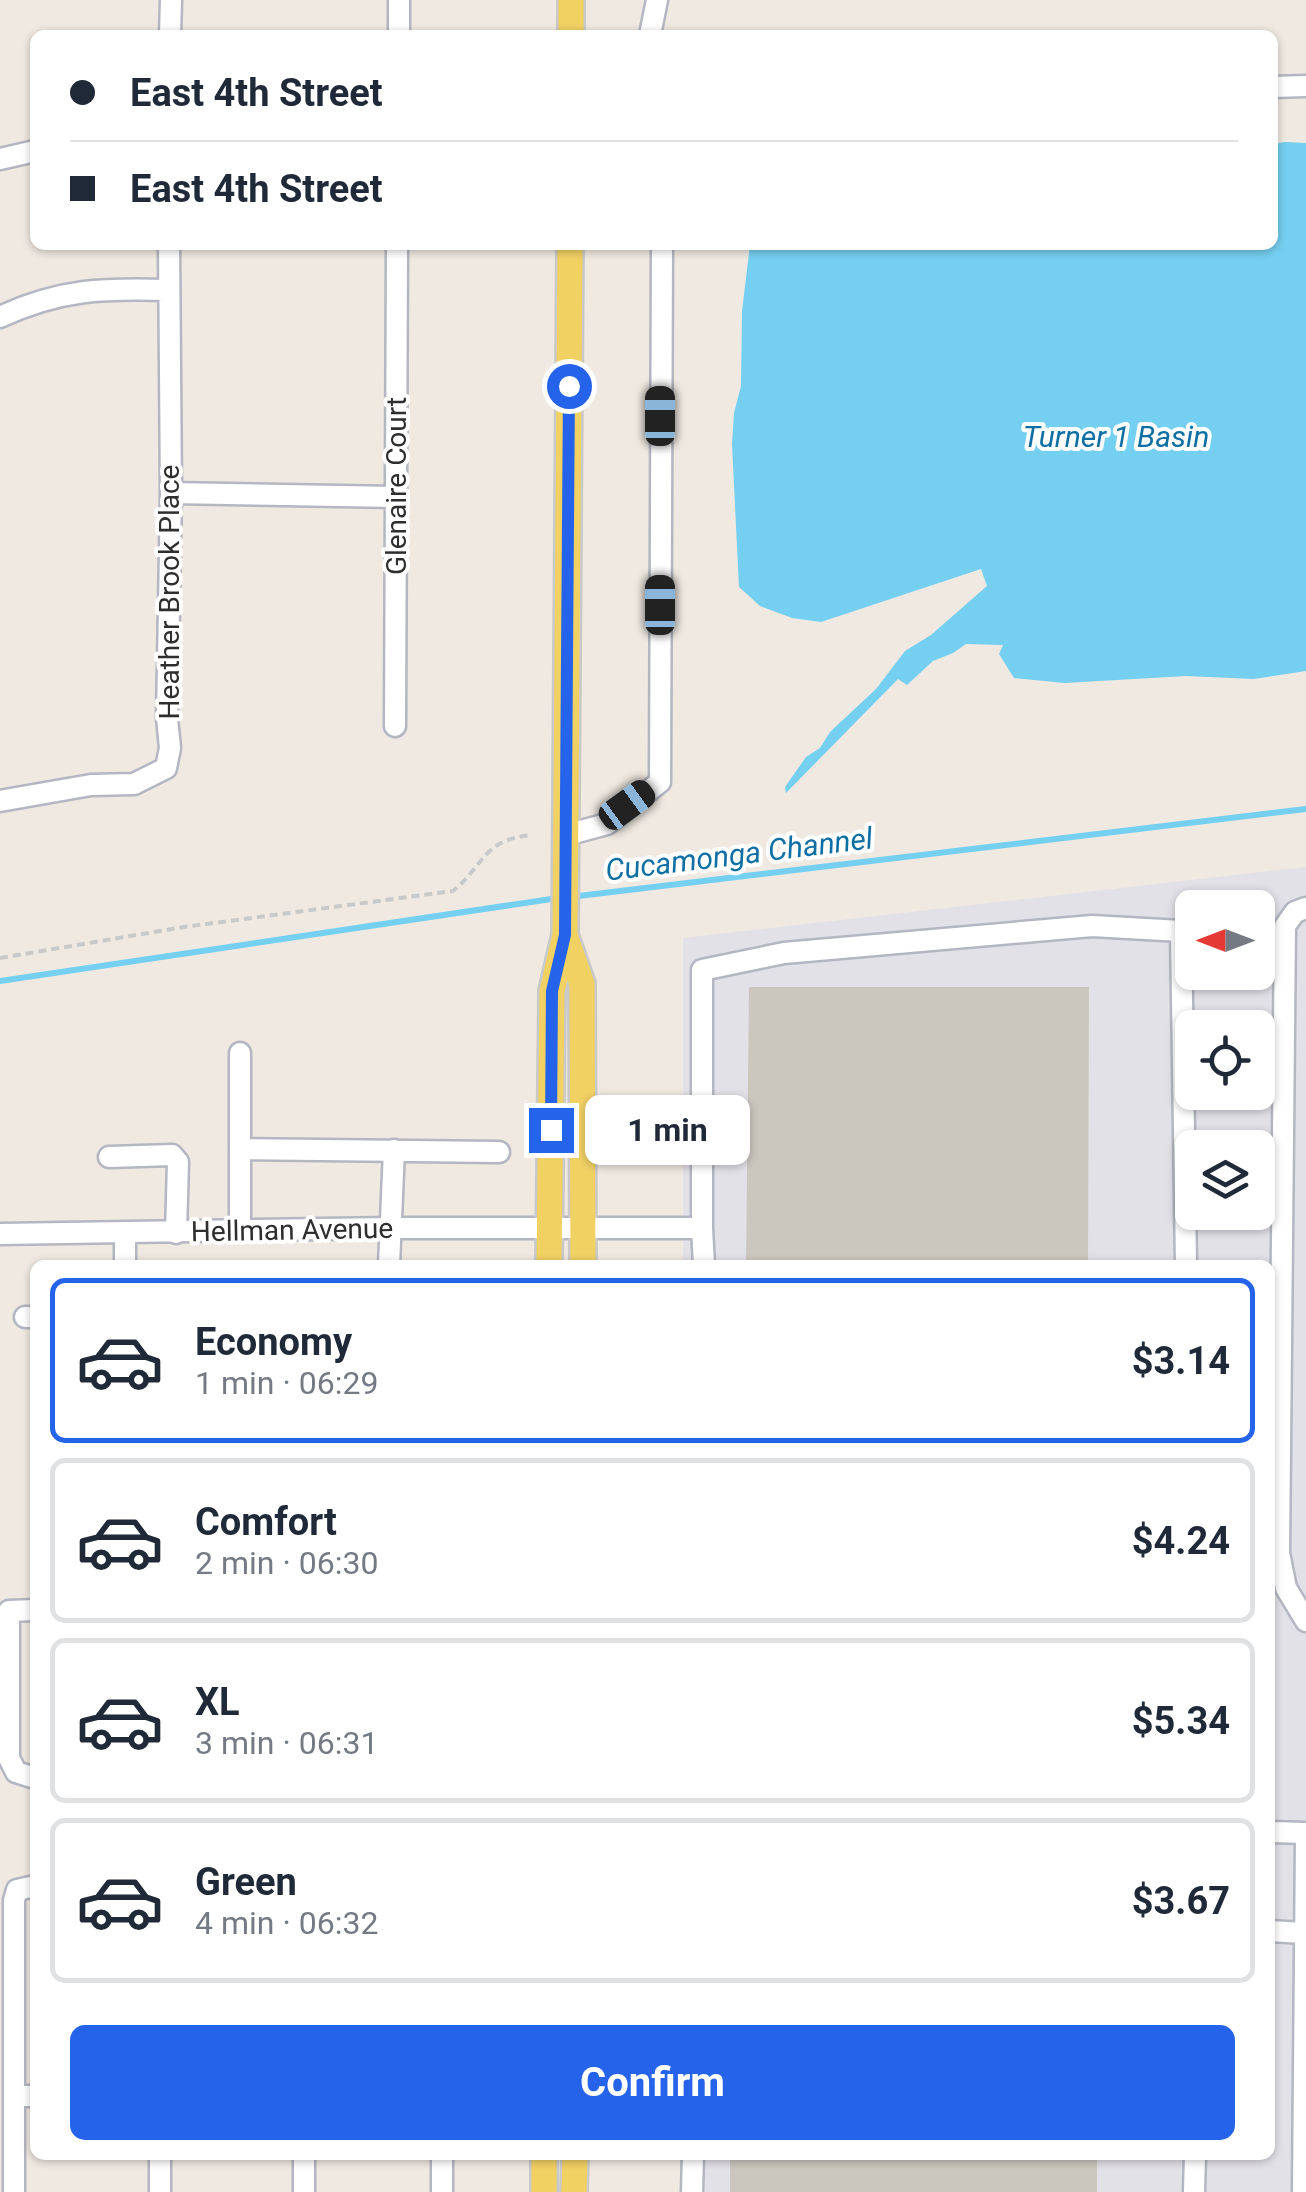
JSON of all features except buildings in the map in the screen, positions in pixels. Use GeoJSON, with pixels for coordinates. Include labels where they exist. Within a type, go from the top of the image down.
{"type":"FeatureCollection","features":[{"type":"Feature","properties":{"kind":"main road"},"geometry":{"type":"LineString","coordinates":[[572,0],[572,30]]}},
{"type":"Feature","properties":{"kind":"main road"},"geometry":{"type":"LineString","coordinates":[[550,1260],[552,991],[565,935],[570,250]]}},
{"type":"Feature","properties":{"kind":"main road"},"geometry":{"type":"LineString","coordinates":[[565,935],[582,984],[583,1260]]}},
{"type":"Feature","properties":{"kind":"main road"},"geometry":{"type":"LineString","coordinates":[[544,2160],[544,2192]]}},
{"type":"Feature","properties":{"kind":"main road"},"geometry":{"type":"LineString","coordinates":[[574,2192],[575,2160]]}},
{"type":"Feature","properties":{"kind":"street"},"geometry":{"type":"LineString","coordinates":[[170,0],[170,30]]}},
{"type":"Feature","properties":{"kind":"street"},"geometry":{"type":"LineString","coordinates":[[398,30],[399,0]]}},
{"type":"Feature","properties":{"kind":"street"},"geometry":{"type":"LineString","coordinates":[[651,30],[659,0]]}},
{"type":"Feature","properties":{"kind":"street"},"geometry":{"type":"LineString","coordinates":[[659,0],[662,30]]}},
{"type":"Feature","properties":{"kind":"street"},"geometry":{"type":"LineString","coordinates":[[1278,87],[1306,86]]}},
{"type":"Feature","properties":{"kind":"street"},"geometry":{"type":"LineString","coordinates":[[0,158],[30,153]]}},
{"type":"Feature","properties":{"kind":"street","name":"Heather Brook Place"},"geometry":{"type":"LineString","coordinates":[[0,801],[92,786],[134,784],[166,768],[170,748],[169,250]]}},
{"type":"Feature","properties":{"kind":"street","name":"Glenaire Court"},"geometry":{"type":"LineString","coordinates":[[395,726],[396,250]]}},
{"type":"Feature","properties":{"kind":"street"},"geometry":{"type":"LineString","coordinates":[[566,835],[607,824],[660,782],[662,250]]}},
{"type":"Feature","properties":{"kind":"street"},"geometry":{"type":"LineString","coordinates":[[0,317],[33,301],[97,288],[168,290]]}},
{"type":"Feature","properties":{"kind":"street"},"geometry":{"type":"LineString","coordinates":[[171,493],[396,497]]}},
{"type":"Feature","properties":{"kind":"street"},"geometry":{"type":"LineString","coordinates":[[1306,908],[1295,912],[1285,926],[1279,1553],[1286,1588],[1306,1622]]}},
{"type":"Feature","properties":{"kind":"street"},"geometry":{"type":"LineString","coordinates":[[704,1260],[702,970],[784,952],[1072,928],[1180,931],[1186,1260]]}},
{"type":"Feature","properties":{"kind":"street"},"geometry":{"type":"LineString","coordinates":[[240,1053],[240,1231]]}},
{"type":"Feature","properties":{"kind":"street"},"geometry":{"type":"LineString","coordinates":[[240,1149],[499,1152]]}},
{"type":"Feature","properties":{"kind":"street"},"geometry":{"type":"LineString","coordinates":[[390,1260],[394,1150]]}},
{"type":"Feature","properties":{"kind":"street"},"geometry":{"type":"LineString","coordinates":[[109,1157],[172,1155],[178,1162],[176,1232]]}},
{"type":"Feature","properties":{"kind":"street","name":"Hellman Avenue"},"geometry":{"type":"LineString","coordinates":[[0,1234],[702,1228]]}},
{"type":"Feature","properties":{"kind":"street"},"geometry":{"type":"LineString","coordinates":[[125,1234],[125,1260]]}},
{"type":"Feature","properties":{"kind":"street"},"geometry":{"type":"LineString","coordinates":[[30,1610],[9,1611],[9,1758],[16,1772],[30,1776]]}},
{"type":"Feature","properties":{"kind":"street"},"geometry":{"type":"LineString","coordinates":[[1275,1832],[1306,1834],[1302,2192]]}},
{"type":"Feature","properties":{"kind":"street"},"geometry":{"type":"LineString","coordinates":[[14,2192],[7,2161],[24,2096],[7,1949],[17,1890],[30,1887]]}},
{"type":"Feature","properties":{"kind":"street"},"geometry":{"type":"LineString","coordinates":[[1275,1931],[1303,1933]]}},
{"type":"Feature","properties":{"kind":"street"},"geometry":{"type":"LineString","coordinates":[[160,2160],[160,2192]]}},
{"type":"Feature","properties":{"kind":"street"},"geometry":{"type":"LineString","coordinates":[[304,2160],[304,2192]]}},
{"type":"Feature","properties":{"kind":"street"},"geometry":{"type":"LineString","coordinates":[[442,2160],[442,2192]]}},
{"type":"Feature","properties":{"kind":"street"},"geometry":{"type":"LineString","coordinates":[[692,2192],[693,2160]]}},
{"type":"Feature","properties":{"kind":"street"},"geometry":{"type":"LineString","coordinates":[[1194,2160],[1194,2192]]}},
{"type":"Feature","properties":{"kind":"path"},"geometry":{"type":"LineString","coordinates":[[0,958],[184,927],[453,891],[466,881],[476,861],[492,848],[519,836],[532,835]]}},
{"type":"Feature","properties":{"kind":"shaded area"},"geometry":{"type":"Polygon","coordinates":[[[1306,867],[1306,2192],[682,2192],[682,2160],[1275,2160],[1275,1260],[683,1260],[683,938],[1306,867]]]}},
{"type":"Feature","properties":{"kind":"water","name":"Turner 1 Basin"},"geometry":{"type":"Polygon","coordinates":[[[1278,143],[1306,143],[1306,671],[1254,679],[1186,676],[1065,683],[1014,678],[999,654],[1003,645],[966,644],[933,661],[907,685],[898,679],[786,793],[785,787],[806,757],[820,748],[830,732],[876,689],[905,651],[931,635],[987,586],[981,569],[821,622],[792,618],[760,606],[739,587],[732,444],[741,386],[742,311],[749,250],[1278,250],[1278,143]]]}},
{"type":"Feature","properties":{"kind":"waterway","name":"Cucamonga Channel"},"geometry":{"type":"LineString","coordinates":[[570,897],[1306,809]]}},
{"type":"Feature","properties":{"kind":"waterway","name":"Cucamonga Channel"},"geometry":{"type":"LineString","coordinates":[[0,981],[558,898]]}},
{"type":"Feature","properties":{"kind":"route"},"geometry":{"type":"LineString","coordinates":[[551,1130],[552,991],[565,935],[569,386]]}}]}
